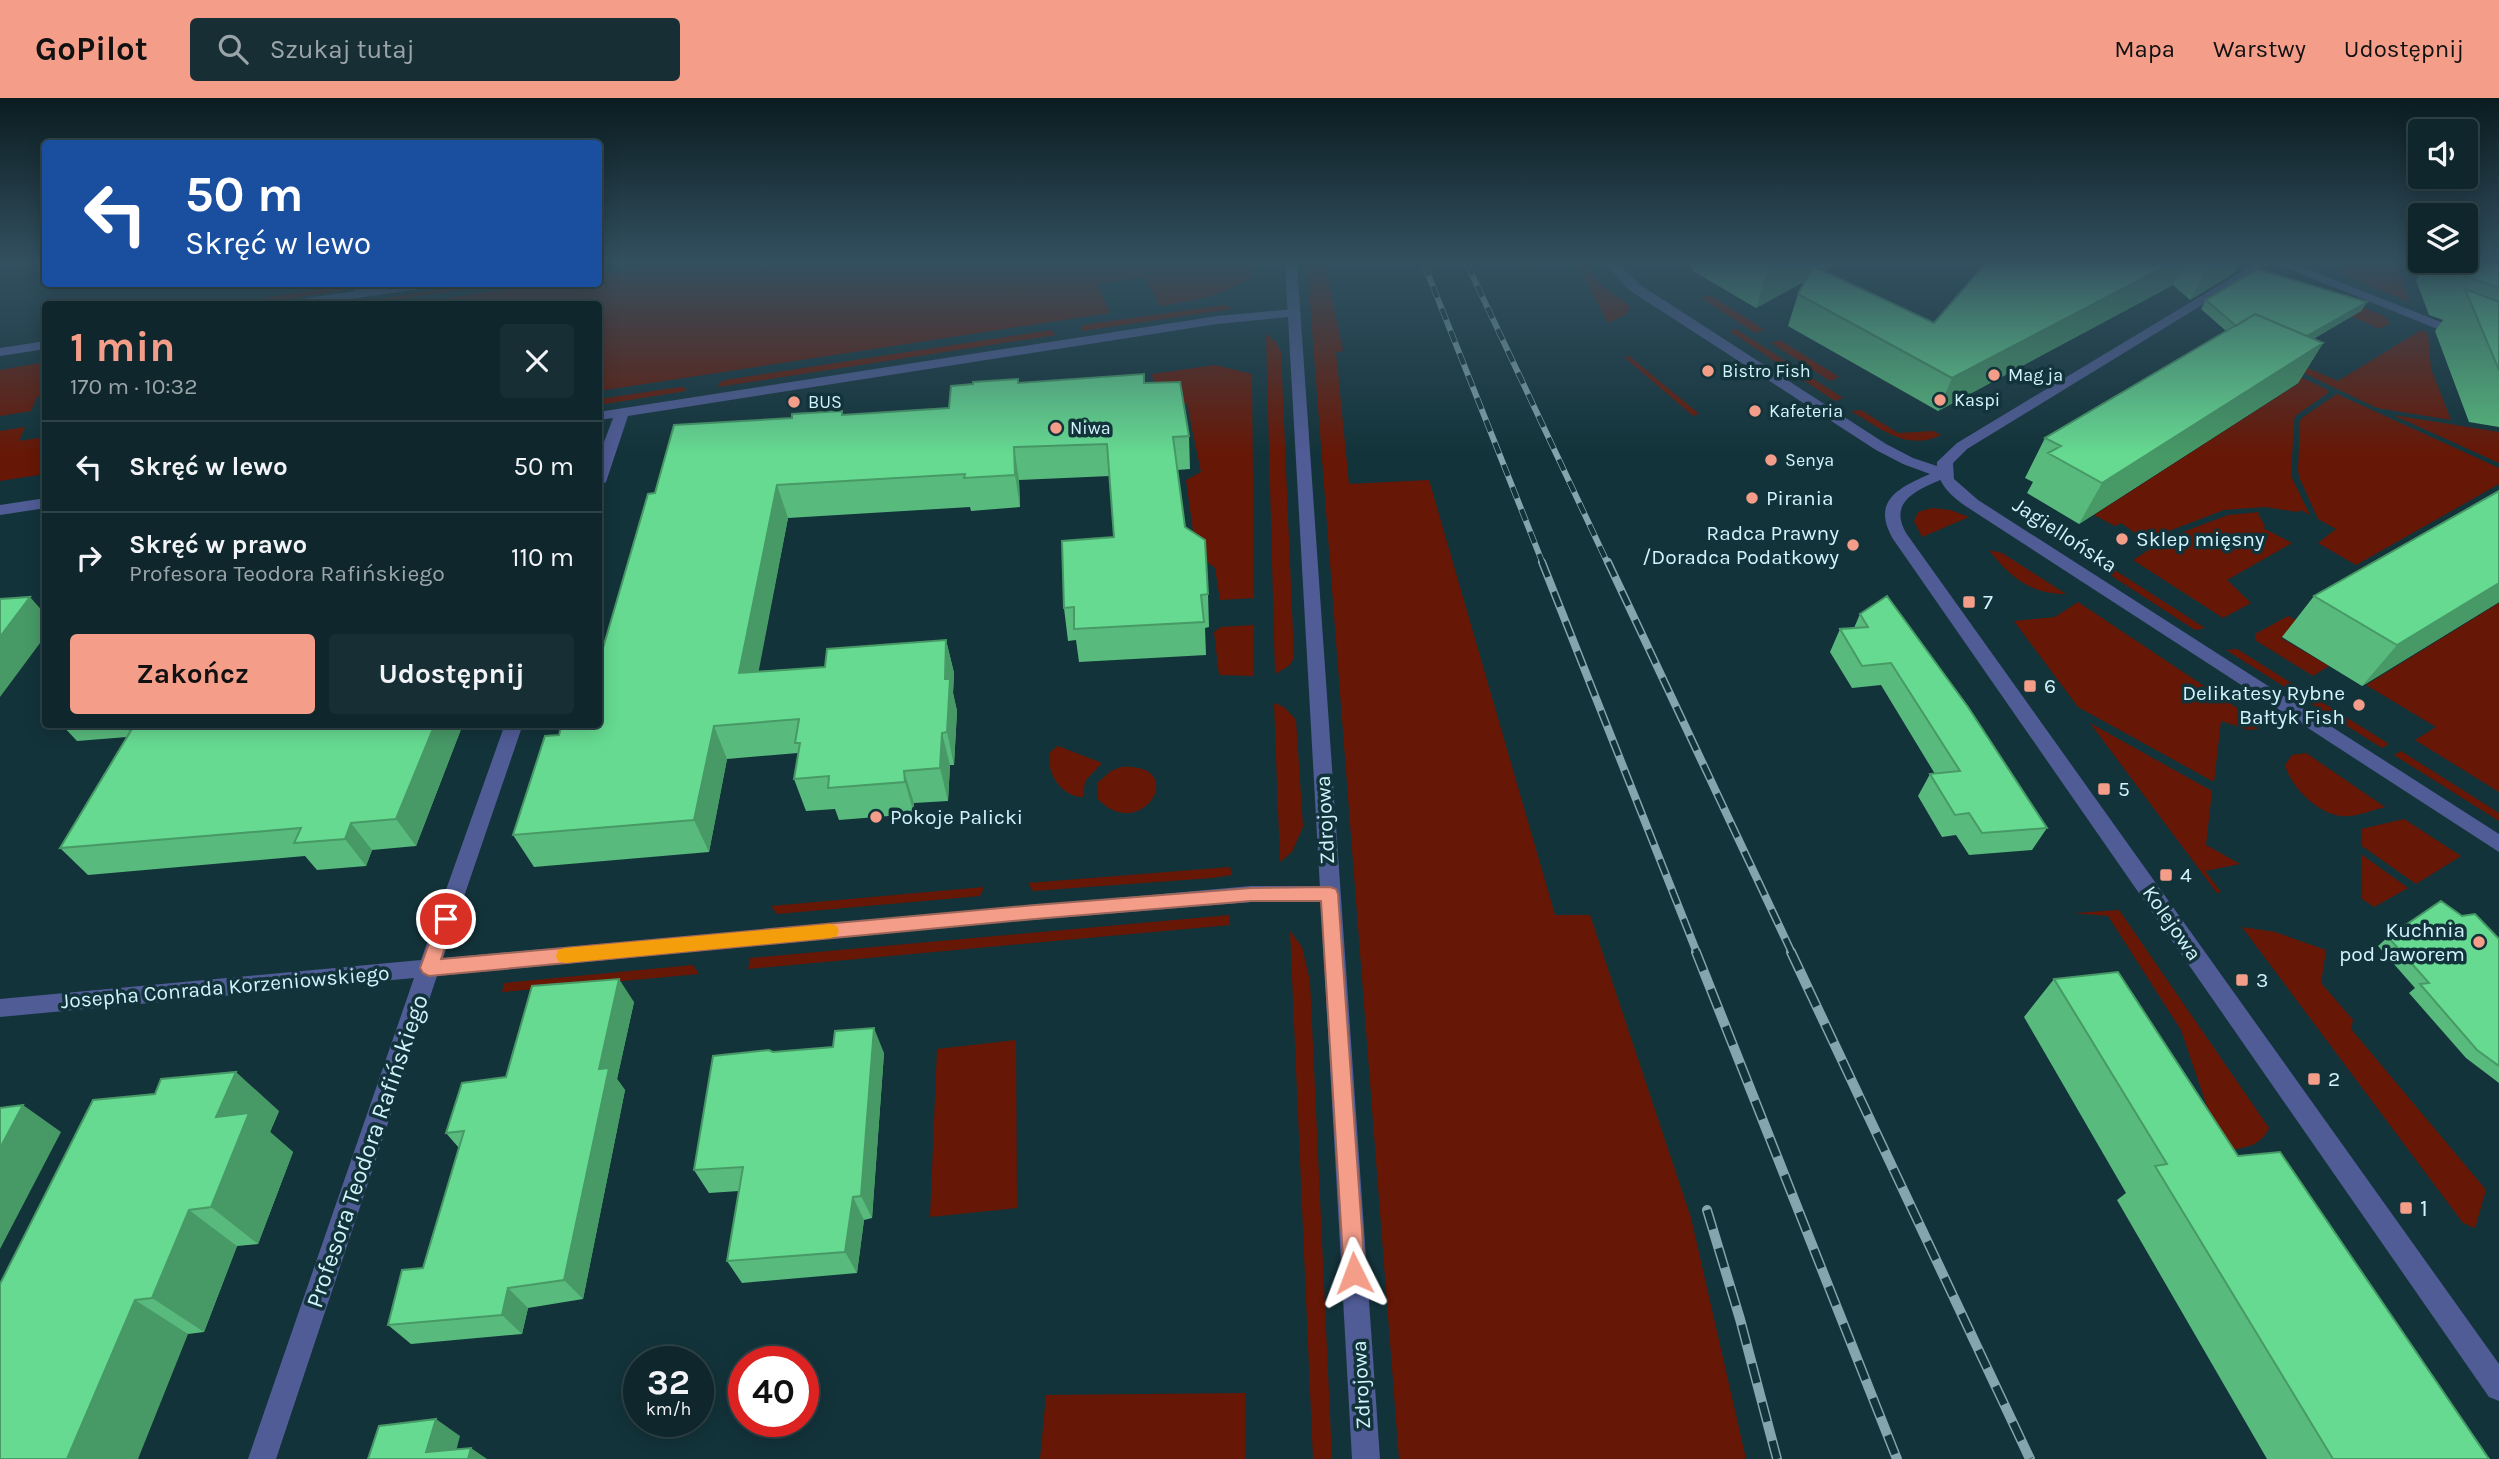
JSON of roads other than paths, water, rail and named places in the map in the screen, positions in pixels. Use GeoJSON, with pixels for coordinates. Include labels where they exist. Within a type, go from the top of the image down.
{"type":"FeatureCollection","features":[{"type":"Feature","properties":{"kind":"street"},"geometry":{"type":"LineString","coordinates":[[602,415],[1168,328]]}},
{"type":"Feature","properties":{"kind":"street","name":"Zdrojowa"},"geometry":{"type":"LineString","coordinates":[[1295,328],[1366,1459]]}},
{"type":"Feature","properties":{"kind":"street","name":"Jagiellońska"},"geometry":{"type":"LineString","coordinates":[[1697,328],[1881,447],[1908,461],[1944,473],[1953,488],[1988,513],[2499,844]]}},
{"type":"Feature","properties":{"kind":"street"},"geometry":{"type":"LineString","coordinates":[[1944,473],[1945,461],[1962,446],[2158,328]]}},
{"type":"Feature","properties":{"kind":"street"},"geometry":{"type":"LineString","coordinates":[[2443,328],[2499,350]]}},
{"type":"Feature","properties":{"kind":"street"},"geometry":{"type":"LineString","coordinates":[[0,352],[42,346]]}},
{"type":"Feature","properties":{"kind":"street"},"geometry":{"type":"LineString","coordinates":[[602,470],[622,412]]}},
{"type":"Feature","properties":{"kind":"street","name":"Kolejowa"},"geometry":{"type":"LineString","coordinates":[[1944,473],[1905,494],[1891,514],[1893,526],[2499,1387]]}},
{"type":"Feature","properties":{"kind":"street"},"geometry":{"type":"LineString","coordinates":[[0,510],[42,504]]}},
{"type":"Feature","properties":{"kind":"street","name":"Profesora Teodora Rafińskiego"},"geometry":{"type":"LineString","coordinates":[[262,1459],[513,728]]}},
{"type":"Feature","properties":{"kind":"street","name":"Josepha Conrada Korzeniowskiego"},"geometry":{"type":"LineString","coordinates":[[0,1008],[1035,912],[1251,894],[1330,894]]}},
{"type":"Feature","properties":{"kind":"railway"},"geometry":{"type":"LineString","coordinates":[[1449,328],[1543,564]]}},
{"type":"Feature","properties":{"kind":"railway"},"geometry":{"type":"LineString","coordinates":[[1497,328],[1608,564]]}},
{"type":"Feature","properties":{"kind":"railway"},"geometry":{"type":"LineString","coordinates":[[1542,562],[1697,953]]}},
{"type":"Feature","properties":{"kind":"railway"},"geometry":{"type":"LineString","coordinates":[[1608,562],[1792,953]]}},
{"type":"Feature","properties":{"kind":"railway"},"geometry":{"type":"LineString","coordinates":[[1696,952],[1897,1459]]}},
{"type":"Feature","properties":{"kind":"railway"},"geometry":{"type":"LineString","coordinates":[[1791,952],[2030,1459]]}},
{"type":"Feature","properties":{"kind":"railway"},"geometry":{"type":"LineString","coordinates":[[1707,1210],[1740,1319],[1777,1459]]}},
{"type":"Feature","properties":{"kind":"place","name":"Bistro Fish"},"geometry":{"type":"Point","coordinates":[1708,371]}},
{"type":"Feature","properties":{"kind":"place","name":"Mag ja"},"geometry":{"type":"Point","coordinates":[1994,375]}},
{"type":"Feature","properties":{"kind":"place","name":"Kaspi"},"geometry":{"type":"Point","coordinates":[1940,400]}},
{"type":"Feature","properties":{"kind":"place","name":"BUS"},"geometry":{"type":"Point","coordinates":[794,402]}},
{"type":"Feature","properties":{"kind":"place","name":"Kafeteria"},"geometry":{"type":"Point","coordinates":[1755,411]}},
{"type":"Feature","properties":{"kind":"place","name":"Niwa"},"geometry":{"type":"Point","coordinates":[1056,428]}},
{"type":"Feature","properties":{"kind":"place","name":"Senya"},"geometry":{"type":"Point","coordinates":[1771,460]}},
{"type":"Feature","properties":{"kind":"place","name":"Pirania"},"geometry":{"type":"Point","coordinates":[1752,498]}},
{"type":"Feature","properties":{"kind":"place","name":"Sklep mięsny"},"geometry":{"type":"Point","coordinates":[2122,539]}},
{"type":"Feature","properties":{"kind":"place","name":"Radca Prawny /Doradca Podatkowy"},"geometry":{"type":"Point","coordinates":[1853,545]}},
{"type":"Feature","properties":{"kind":"place","name":"7"},"geometry":{"type":"Point","coordinates":[1969,602]}},
{"type":"Feature","properties":{"kind":"place","name":"6"},"geometry":{"type":"Point","coordinates":[2030,686]}},
{"type":"Feature","properties":{"kind":"place","name":"Delikatesy Rybne Bałtyk Fish"},"geometry":{"type":"Point","coordinates":[2359,705]}},
{"type":"Feature","properties":{"kind":"place","name":"5"},"geometry":{"type":"Point","coordinates":[2104,789]}},
{"type":"Feature","properties":{"kind":"place","name":"Pokoje Palicki"},"geometry":{"type":"Point","coordinates":[876,817]}},
{"type":"Feature","properties":{"kind":"place","name":"4"},"geometry":{"type":"Point","coordinates":[2166,875]}},
{"type":"Feature","properties":{"kind":"place","name":"Kuchnia pod Jaworem"},"geometry":{"type":"Point","coordinates":[2479,942]}},
{"type":"Feature","properties":{"kind":"place","name":"3"},"geometry":{"type":"Point","coordinates":[2242,980]}},
{"type":"Feature","properties":{"kind":"place","name":"2"},"geometry":{"type":"Point","coordinates":[2314,1079]}},
{"type":"Feature","properties":{"kind":"place","name":"1"},"geometry":{"type":"Point","coordinates":[2406,1208]}}]}
